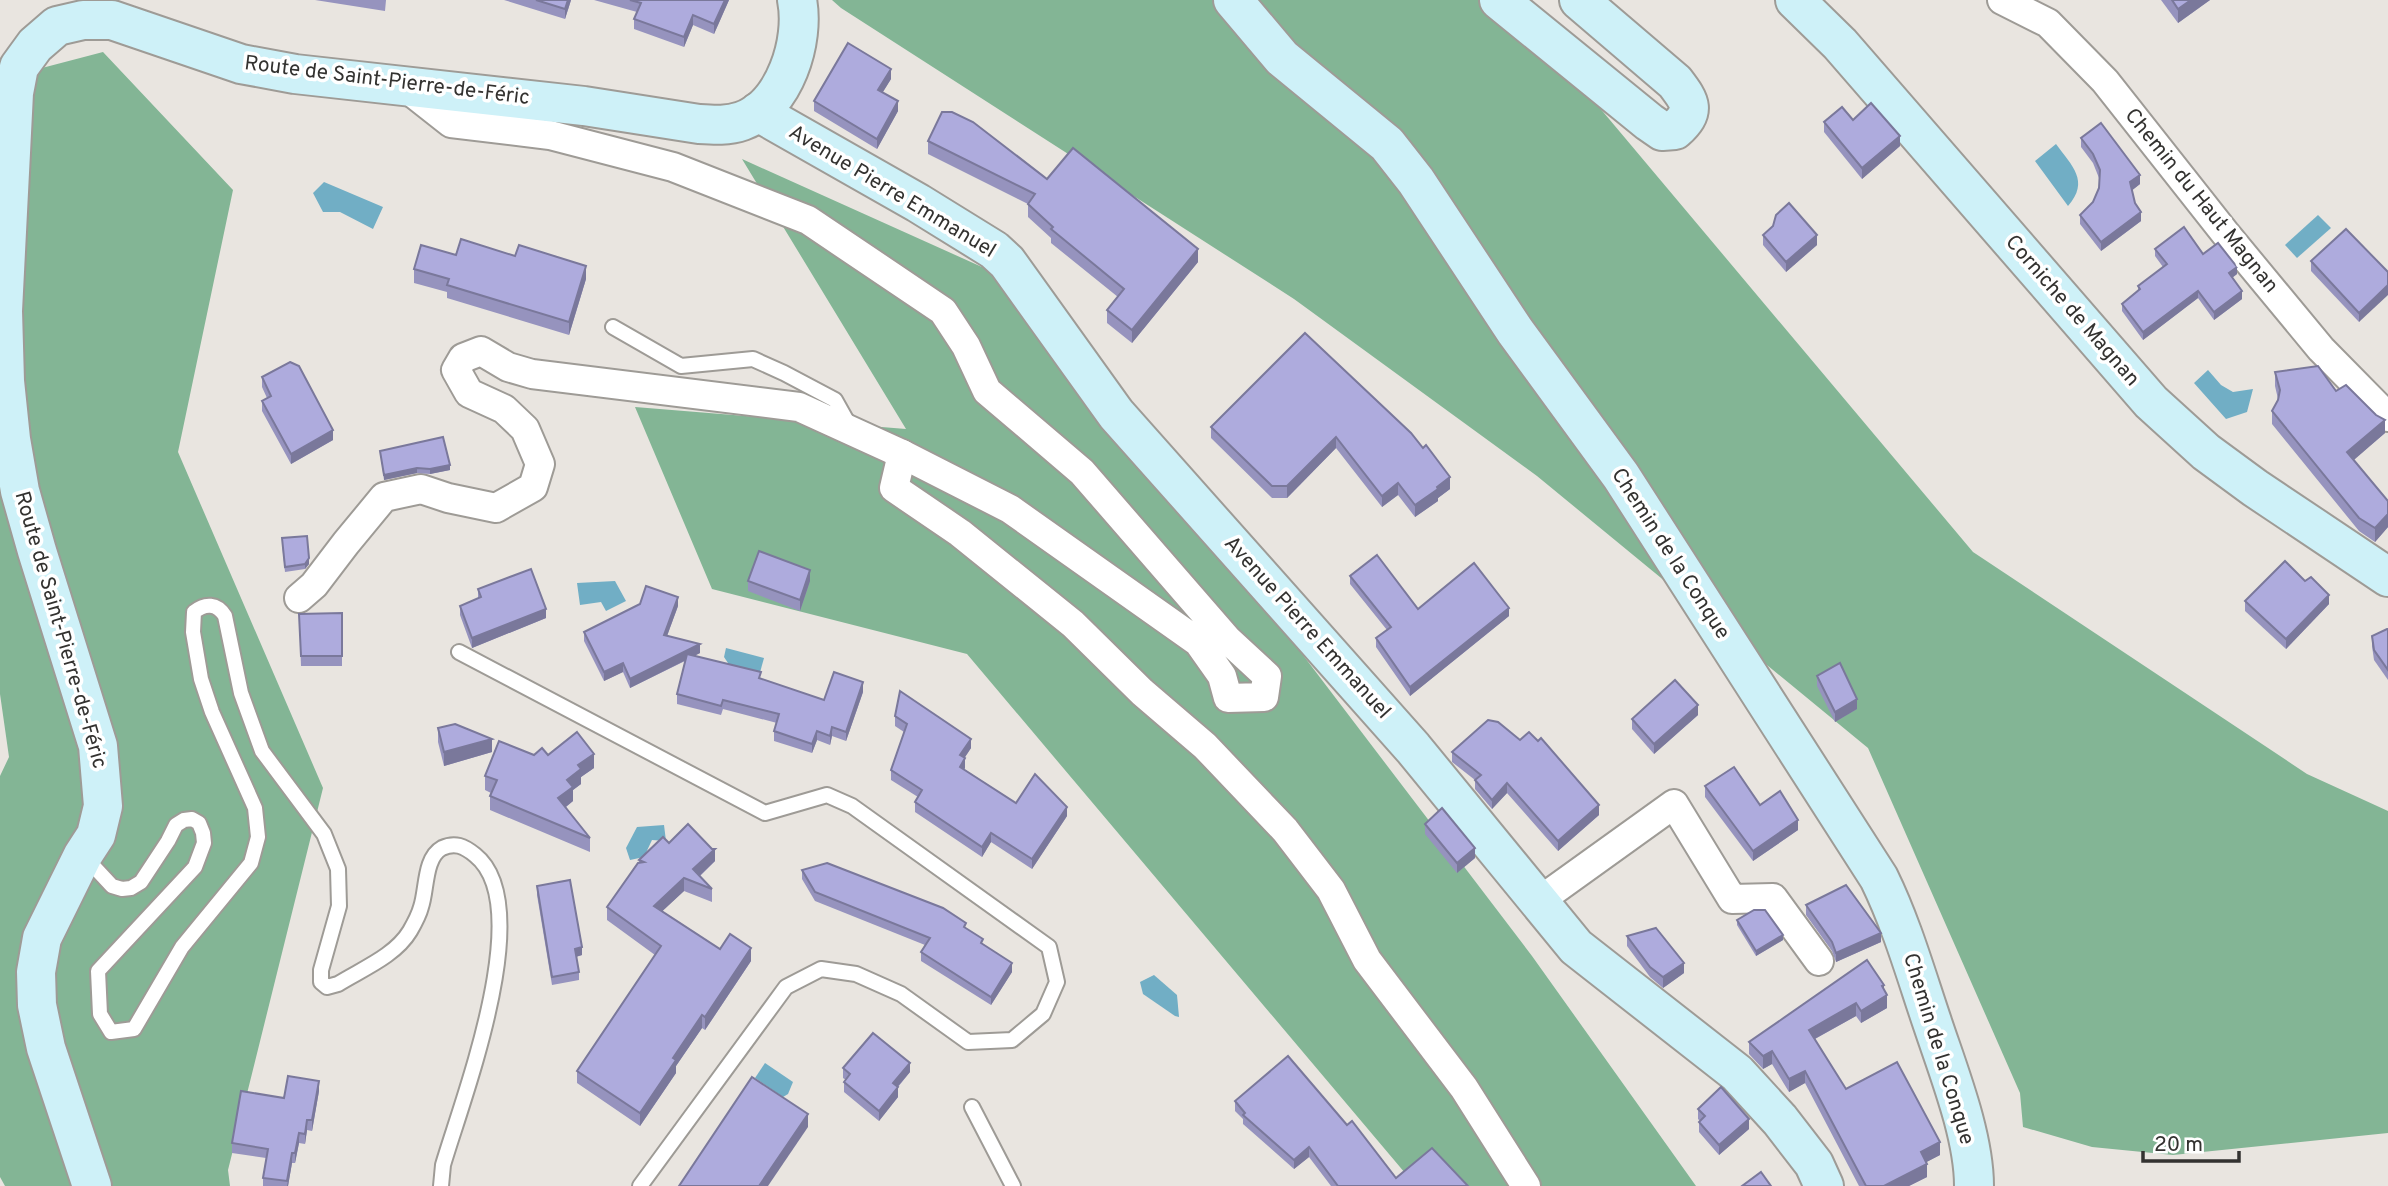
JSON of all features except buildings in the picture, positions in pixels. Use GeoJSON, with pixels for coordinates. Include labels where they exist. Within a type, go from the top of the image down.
{"type":"FeatureCollection","features":[{"type":"Feature","properties":{"kind":"street"},"geometry":{"type":"LineString","coordinates":[[758,112],[772,98],[792,61],[800,18],[797,0]]}},
{"type":"Feature","properties":{"kind":"street","name":"Chemin de la Conque"},"geometry":{"type":"LineString","coordinates":[[1233,0],[1282,58],[1387,144],[1416,181],[1515,331],[1620,476],[1879,878],[1894,908],[1954,1089],[1972,1157],[1974,1186]]}},
{"type":"Feature","properties":{"kind":"street"},"geometry":{"type":"LineString","coordinates":[[1499,0],[1662,131],[1675,130],[1686,120],[1690,108],[1687,98],[1675,82],[1578,0]]}},
{"type":"Feature","properties":{"kind":"street","name":"Corniche de Magnan"},"geometry":{"type":"LineString","coordinates":[[1795,0],[1840,44],[2151,402],[2206,452],[2388,578]]}},
{"type":"Feature","properties":{"kind":"street","name":"Chemin du Haut Magnan"},"geometry":{"type":"LineString","coordinates":[[2002,0],[2053,11],[2225,233],[2321,349],[2388,417]]}},
{"type":"Feature","properties":{"kind":"street","name":"Route de Saint-Pierre-de-Féric"},"geometry":{"type":"LineString","coordinates":[[92,1186],[46,1048],[37,1005],[36,972],[42,938],[83,855],[96,835],[103,806],[98,746],[20,491],[11,439],[5,381],[4,298],[14,93],[19,67],[35,45],[57,26],[83,20],[112,20],[241,64],[295,74],[584,106],[699,124],[728,125],[745,121],[758,112]]}},
{"type":"Feature","properties":{"kind":"street"},"geometry":{"type":"LineString","coordinates":[[299,598],[314,586],[345,543],[384,498],[421,489],[496,508],[533,487],[540,464],[525,429],[504,410],[469,393],[456,370],[463,358],[481,351],[508,367],[532,374],[799,407],[902,454],[1010,509],[1198,642],[1223,676],[1228,698],[1265,696],[1267,676],[1227,639],[1082,472],[987,391],[965,346],[943,311],[807,219],[673,167],[550,135],[451,123],[404,86]]}},
{"type":"Feature","properties":{"kind":"street","name":"Avenue Pierre Emmanuel"},"geometry":{"type":"LineString","coordinates":[[758,112],[918,203],[994,250],[1007,262],[1116,414],[1413,748],[1576,947],[1737,1073],[1780,1120],[1814,1164],[1824,1186]]}},
{"type":"Feature","properties":{"kind":"street"},"geometry":{"type":"LineString","coordinates":[[902,454],[894,488],[960,533],[1073,624],[1142,692],[1205,746],[1285,830],[1331,890],[1367,960],[1464,1088],[1526,1186]]}},
{"type":"Feature","properties":{"kind":"street"},"geometry":{"type":"LineString","coordinates":[[1539,901],[1674,804],[1732,899],[1773,898],[1819,961]]}},
{"type":"Feature","properties":{"kind":"lane"},"geometry":{"type":"LineString","coordinates":[[613,327],[681,366],[752,359],[774,368],[835,400],[853,431]]}},
{"type":"Feature","properties":{"kind":"lane"},"geometry":{"type":"LineString","coordinates":[[83,855],[112,886],[131,888],[141,882],[176,825],[192,819],[199,823],[203,832],[204,843],[195,867],[98,971],[100,1014],[111,1032],[134,1029],[181,947],[251,863],[258,837],[252,798],[212,712],[201,679],[192,632],[194,612],[201,606],[220,608],[225,616],[240,693],[262,751],[324,834],[338,869],[340,906],[321,970],[321,982],[327,987],[338,984],[394,949],[409,932],[422,906],[430,867],[438,850],[453,844],[467,848],[481,860],[492,880],[499,913],[500,953],[491,1004],[443,1165],[441,1186]]}},
{"type":"Feature","properties":{"kind":"lane"},"geometry":{"type":"LineString","coordinates":[[458,652],[765,813],[827,795],[852,806],[1049,947],[1057,982],[1043,1014],[1012,1040],[968,1042],[901,994],[856,974],[821,969],[786,987],[640,1186]]}},
{"type":"Feature","properties":{"kind":"lane"},"geometry":{"type":"LineString","coordinates":[[972,1107],[1013,1186]]}},
{"type":"Feature","properties":{"kind":"green space"},"geometry":{"type":"Polygon","coordinates":[[[832,0],[1509,0],[1973,552],[2307,774],[2388,811],[2388,1133],[2173,1155],[2092,1147],[2023,1127],[2020,1093],[1868,748],[1537,476],[1294,299],[832,0]]]}},
{"type":"Feature","properties":{"kind":"green space"},"geometry":{"type":"Polygon","coordinates":[[[103,52],[233,190],[178,452],[323,788],[228,1170],[230,1186],[5,1186],[0,1177],[0,776],[9,757],[0,694],[0,79],[103,52]]]}},
{"type":"Feature","properties":{"kind":"green space"},"geometry":{"type":"Polygon","coordinates":[[[742,159],[1002,276],[1210,533],[1532,956],[1696,1186],[1416,1186],[967,654],[712,589],[635,407],[906,429],[742,159]]]}},
{"type":"Feature","properties":{"kind":"water"},"geometry":{"type":"Polygon","coordinates":[[[2056,144],[2073,167],[2078,181],[2078,189],[2068,206],[2035,161],[2056,144]]]}},
{"type":"Feature","properties":{"kind":"water"},"geometry":{"type":"Polygon","coordinates":[[[324,182],[383,207],[373,229],[340,212],[323,212],[313,193],[324,182]]]}},
{"type":"Feature","properties":{"kind":"water"},"geometry":{"type":"Polygon","coordinates":[[[2318,215],[2331,228],[2297,258],[2285,245],[2318,215]]]}},
{"type":"Feature","properties":{"kind":"water"},"geometry":{"type":"Polygon","coordinates":[[[2208,370],[2221,385],[2233,392],[2253,389],[2247,412],[2226,419],[2194,383],[2208,370]]]}},
{"type":"Feature","properties":{"kind":"water"},"geometry":{"type":"Polygon","coordinates":[[[615,581],[626,601],[606,611],[601,602],[580,605],[577,583],[615,581]]]}},
{"type":"Feature","properties":{"kind":"water"},"geometry":{"type":"Polygon","coordinates":[[[726,648],[764,658],[759,676],[732,669],[724,657],[726,648]]]}},
{"type":"Feature","properties":{"kind":"water"},"geometry":{"type":"Polygon","coordinates":[[[664,825],[666,841],[652,840],[644,857],[630,860],[626,848],[637,827],[664,825]]]}},
{"type":"Feature","properties":{"kind":"water"},"geometry":{"type":"Polygon","coordinates":[[[1154,975],[1177,995],[1179,1017],[1143,994],[1140,982],[1154,975]]]}},
{"type":"Feature","properties":{"kind":"water"},"geometry":{"type":"Polygon","coordinates":[[[765,1063],[793,1082],[788,1094],[783,1097],[755,1078],[765,1063]]]}}]}
